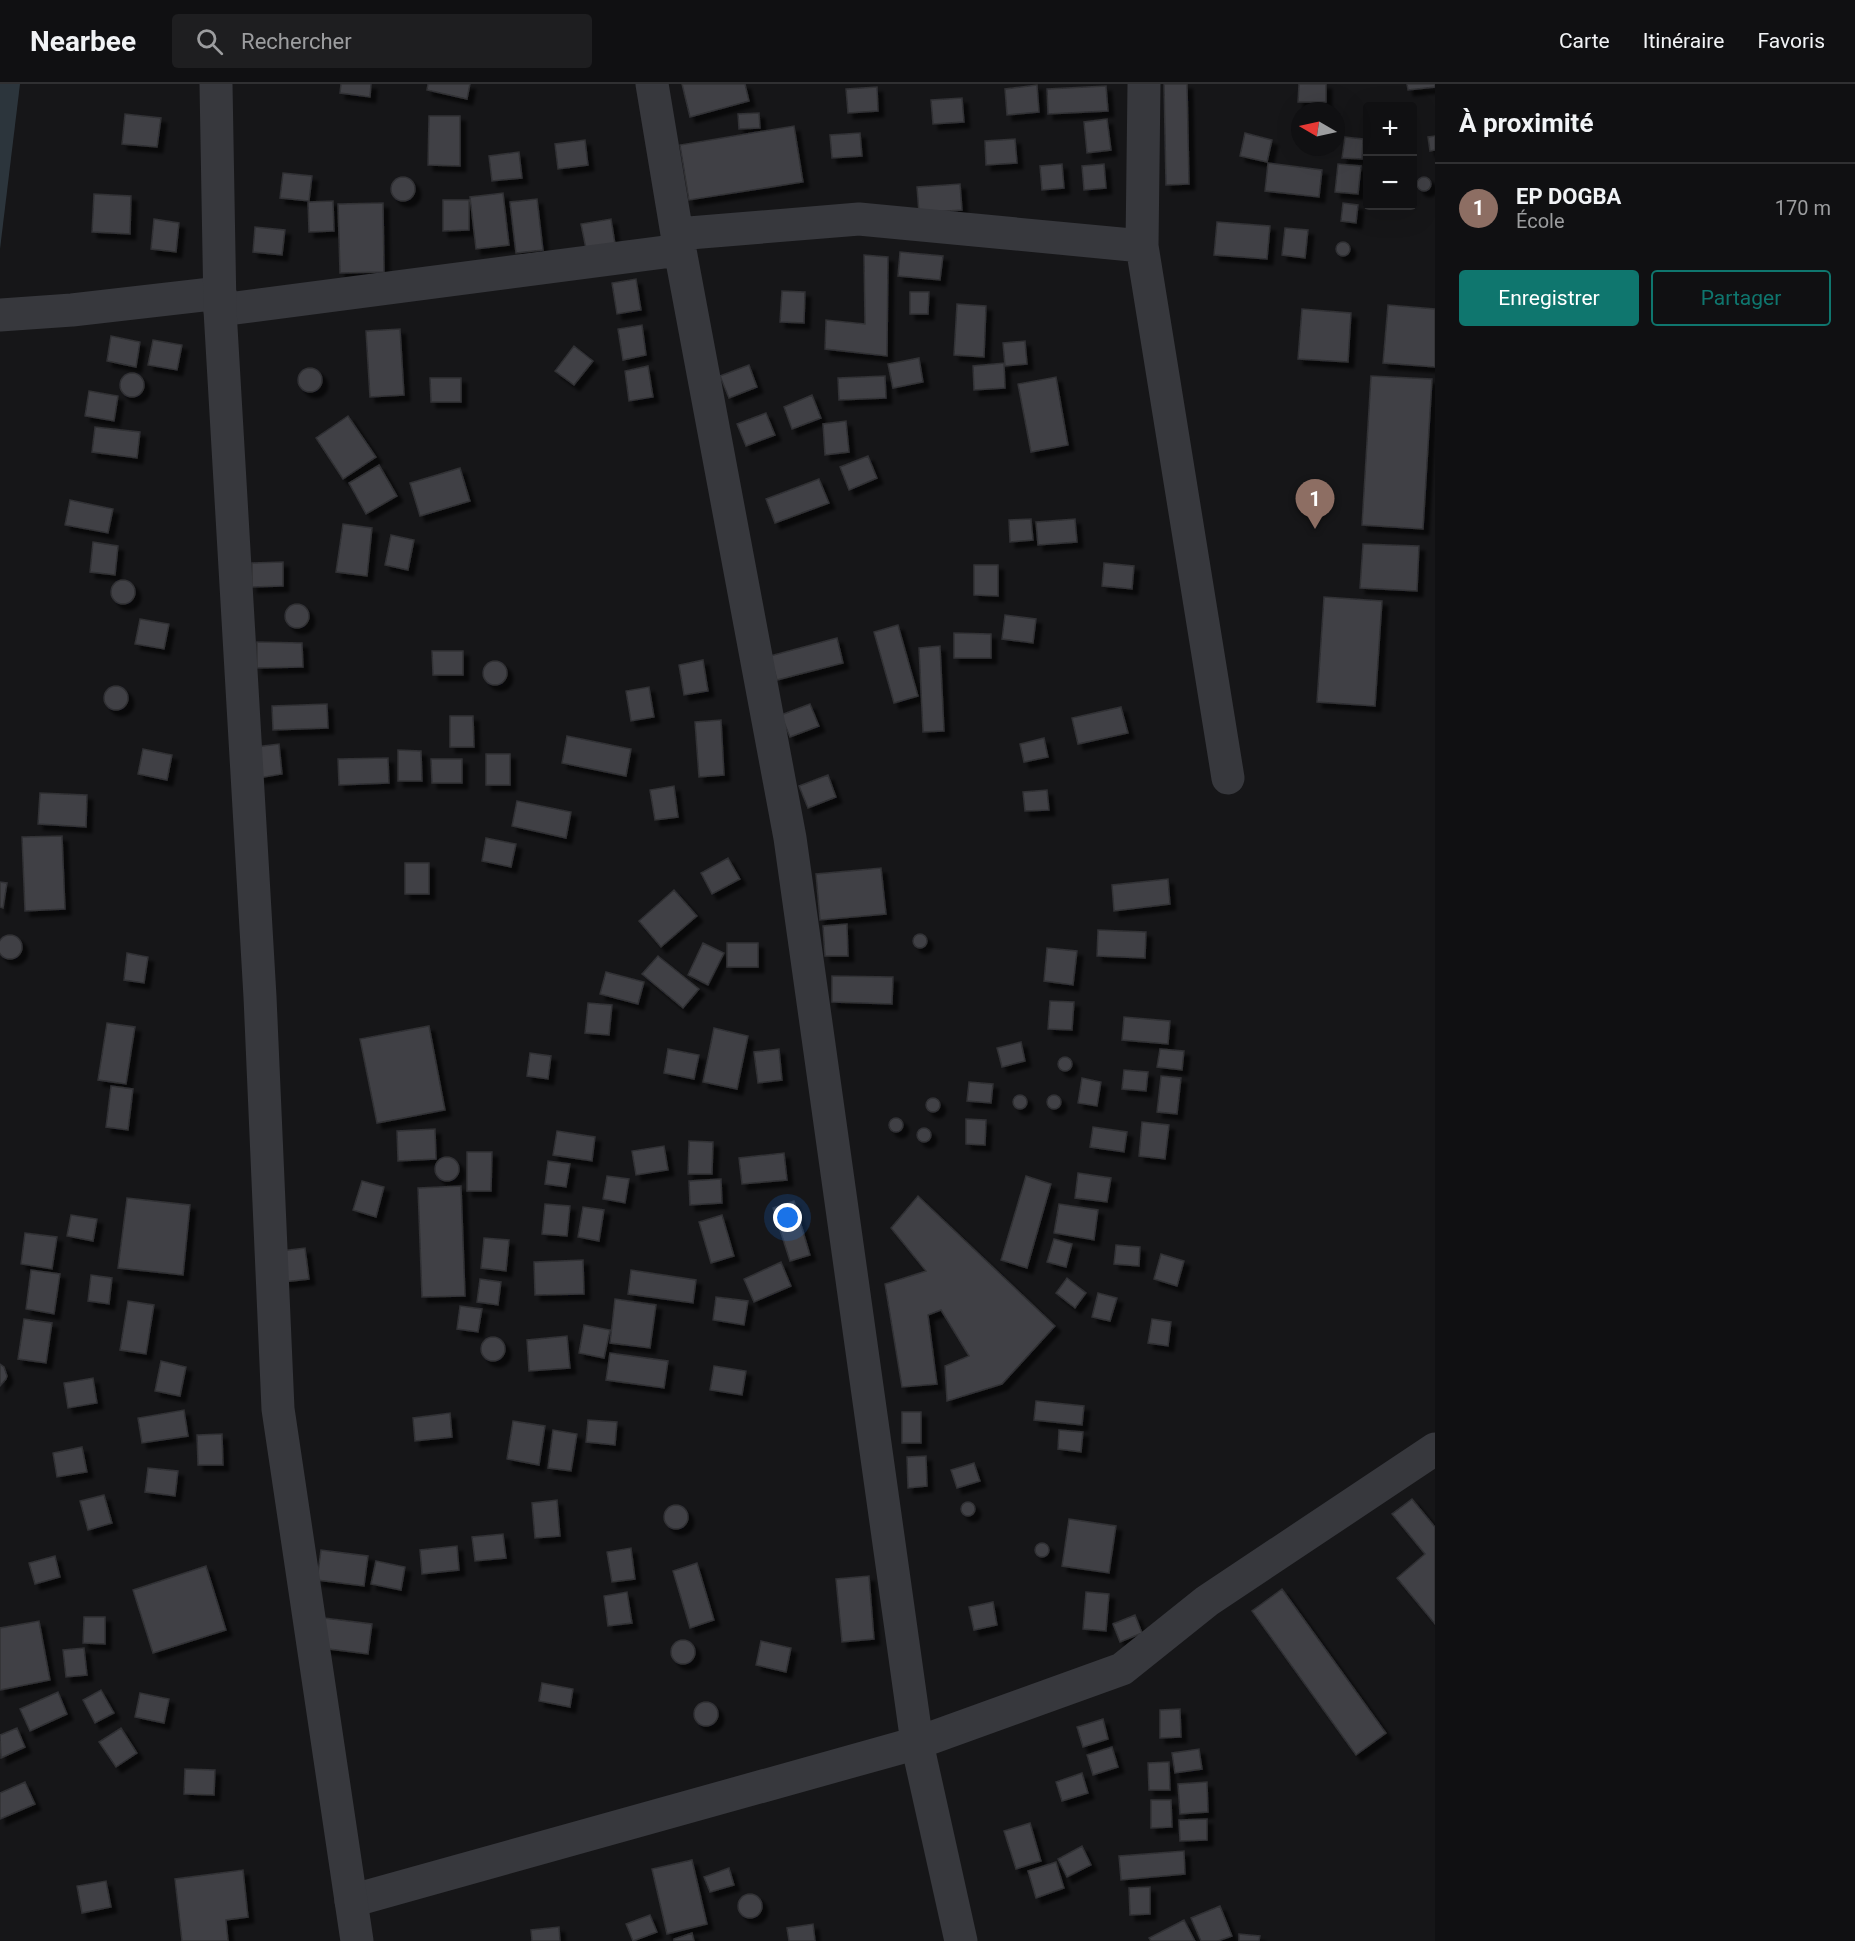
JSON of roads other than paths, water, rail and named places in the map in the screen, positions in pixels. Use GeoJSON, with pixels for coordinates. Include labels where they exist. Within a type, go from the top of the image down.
{"type":"FeatureCollection","features":[{"type":"Feature","properties":{"kind":"street"},"geometry":{"type":"LineString","coordinates":[[216,84],[220,302],[259,985],[278,1409],[357,1941]]}},
{"type":"Feature","properties":{"kind":"street"},"geometry":{"type":"LineString","coordinates":[[652,84],[679,242],[790,838],[917,1743],[961,1941]]}},
{"type":"Feature","properties":{"kind":"street"},"geometry":{"type":"LineString","coordinates":[[1144,84],[1142,246],[1228,778]]}},
{"type":"Feature","properties":{"kind":"street"},"geometry":{"type":"LineString","coordinates":[[0,315],[220,302],[859,219],[1142,246]]}},
{"type":"Feature","properties":{"kind":"street"},"geometry":{"type":"LineString","coordinates":[[351,1901],[917,1743],[1122,1669],[1207,1601],[1435,1449]]}},
{"type":"Feature","properties":{"kind":"place","name":"EP DOGBA"},"geometry":{"type":"Point","coordinates":[1315,529]}}]}
